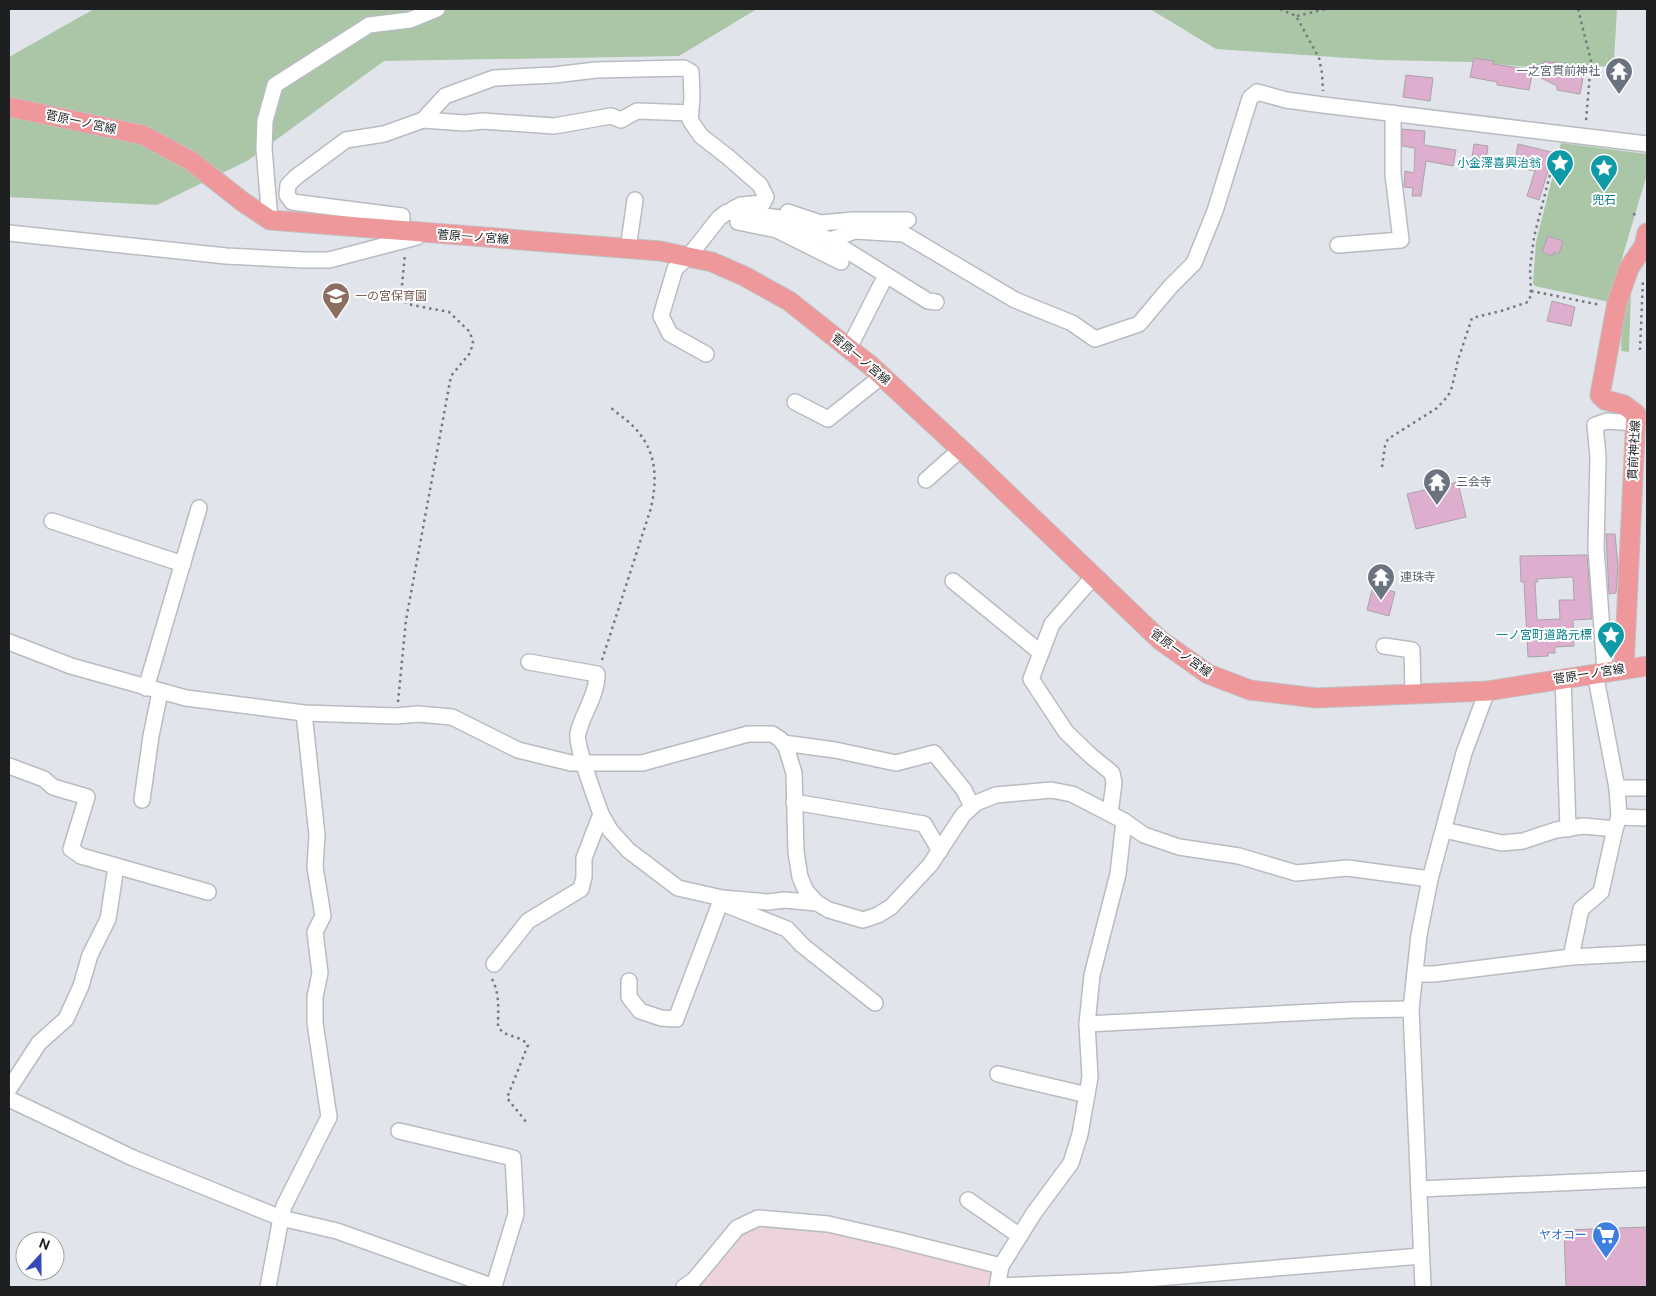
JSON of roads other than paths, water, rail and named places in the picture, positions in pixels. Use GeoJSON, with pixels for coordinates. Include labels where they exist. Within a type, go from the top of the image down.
{"type":"FeatureCollection","features":[{"type":"Feature","properties":{"kind":"main road","name":"菅原一ノ宮線"},"geometry":{"type":"LineString","coordinates":[[9,107],[143,135],[191,161],[243,202],[270,220],[403,235],[429,234],[660,251],[712,262],[744,276],[789,301],[882,376],[1160,640],[1208,674],[1250,690],[1316,698],[1487,691],[1624,668],[1647,666]]}},
{"type":"Feature","properties":{"kind":"main road","name":"貫前神社線"},"geometry":{"type":"LineString","coordinates":[[1624,668],[1636,414],[1624,405],[1605,400],[1600,395],[1616,308],[1629,268],[1644,246],[1647,233]]}},
{"type":"Feature","properties":{"kind":"street"},"geometry":{"type":"LineString","coordinates":[[270,220],[264,148],[265,120],[276,86],[369,25],[410,20],[437,9]]}},
{"type":"Feature","properties":{"kind":"street"},"geometry":{"type":"LineString","coordinates":[[423,120],[444,96],[494,78],[554,75],[596,70],[684,68],[691,72],[692,97],[690,120],[701,136],[760,185],[766,197],[763,203]]}},
{"type":"Feature","properties":{"kind":"street"},"geometry":{"type":"LineString","coordinates":[[830,240],[855,231],[904,234],[1015,300],[1072,323],[1094,338],[1139,324],[1171,286],[1194,264],[1215,211],[1250,98],[1257,92],[1286,100],[1323,105],[1647,144]]}},
{"type":"Feature","properties":{"kind":"street"},"geometry":{"type":"LineString","coordinates":[[9,233],[226,256],[329,260],[403,235],[402,216],[292,202],[287,195],[288,185],[296,177],[346,140],[384,134],[423,120],[465,123],[483,121],[554,126],[611,116],[621,120],[637,111],[690,113]]}},
{"type":"Feature","properties":{"kind":"street"},"geometry":{"type":"LineString","coordinates":[[1338,245],[1401,240],[1393,175],[1393,113]]}},
{"type":"Feature","properties":{"kind":"street"},"geometry":{"type":"LineString","coordinates":[[628,249],[635,200]]}},
{"type":"Feature","properties":{"kind":"street"},"geometry":{"type":"LineString","coordinates":[[706,354],[670,334],[661,316],[675,269],[689,256],[723,214],[741,205],[763,203],[821,223],[853,220],[908,220]]}},
{"type":"Feature","properties":{"kind":"street"},"geometry":{"type":"LineString","coordinates":[[723,214],[781,218],[830,240],[928,302],[936,302]]}},
{"type":"Feature","properties":{"kind":"street"},"geometry":{"type":"LineString","coordinates":[[723,214],[777,230],[841,262]]}},
{"type":"Feature","properties":{"kind":"street"},"geometry":{"type":"LineString","coordinates":[[849,348],[882,283]]}},
{"type":"Feature","properties":{"kind":"street"},"geometry":{"type":"LineString","coordinates":[[795,402],[828,419],[882,376]]}},
{"type":"Feature","properties":{"kind":"street"},"geometry":{"type":"LineString","coordinates":[[1571,957],[1581,909],[1602,892],[1617,823],[1617,788],[1600,672],[1596,548],[1598,457],[1595,425],[1607,421],[1636,423]]}},
{"type":"Feature","properties":{"kind":"street"},"geometry":{"type":"LineString","coordinates":[[926,480],[961,449]]}},
{"type":"Feature","properties":{"kind":"street"},"geometry":{"type":"LineString","coordinates":[[142,800],[151,736],[153,690],[183,564],[199,508]]}},
{"type":"Feature","properties":{"kind":"street"},"geometry":{"type":"LineString","coordinates":[[52,521],[183,564]]}},
{"type":"Feature","properties":{"kind":"street"},"geometry":{"type":"LineString","coordinates":[[1094,576],[1052,624],[1031,679],[1066,732],[1112,773],[1114,783],[1110,813]]}},
{"type":"Feature","properties":{"kind":"street"},"geometry":{"type":"LineString","coordinates":[[953,581],[1041,653]]}},
{"type":"Feature","properties":{"kind":"street"},"geometry":{"type":"LineString","coordinates":[[9,642],[71,666],[186,698],[304,713],[396,716],[418,714],[452,717],[518,750],[571,763],[642,763],[748,734],[772,734],[786,747],[794,773],[796,852],[800,877],[806,891],[817,903]]}},
{"type":"Feature","properties":{"kind":"street"},"geometry":{"type":"LineString","coordinates":[[1384,646],[1412,650],[1412,694]]}},
{"type":"Feature","properties":{"kind":"street"},"geometry":{"type":"LineString","coordinates":[[529,662],[597,674],[597,685],[577,735],[601,814],[610,830],[628,850],[678,888],[722,900],[786,929]]}},
{"type":"Feature","properties":{"kind":"street"},"geometry":{"type":"LineString","coordinates":[[1564,678],[1568,828]]}},
{"type":"Feature","properties":{"kind":"street"},"geometry":{"type":"LineString","coordinates":[[1423,1287],[1411,1009],[1419,935],[1430,879],[1464,753],[1487,691]]}},
{"type":"Feature","properties":{"kind":"street"},"geometry":{"type":"LineString","coordinates":[[268,1287],[284,1206],[329,1117],[315,1022],[315,997],[320,973],[315,932],[323,916],[315,867],[316,835],[304,713]]}},
{"type":"Feature","properties":{"kind":"street"},"geometry":{"type":"LineString","coordinates":[[783,743],[835,750],[896,763],[934,752],[964,790],[972,807]]}},
{"type":"Feature","properties":{"kind":"street"},"geometry":{"type":"LineString","coordinates":[[9,766],[44,778],[53,787],[87,797],[71,849],[81,856],[208,892]]}},
{"type":"Feature","properties":{"kind":"street"},"geometry":{"type":"LineString","coordinates":[[1617,788],[1647,788]]}},
{"type":"Feature","properties":{"kind":"street"},"geometry":{"type":"LineString","coordinates":[[722,900],[763,902],[785,900],[817,903],[841,914],[863,920],[878,915],[891,907],[930,865],[963,815],[976,803],[996,796],[1050,790],[1072,794],[1110,813],[1144,835],[1179,847],[1239,856],[1296,873],[1347,868],[1430,879]]}},
{"type":"Feature","properties":{"kind":"street"},"geometry":{"type":"LineString","coordinates":[[794,802],[924,824],[940,851]]}},
{"type":"Feature","properties":{"kind":"street"},"geometry":{"type":"LineString","coordinates":[[494,964],[528,921],[581,889],[584,878],[584,858],[601,814]]}},
{"type":"Feature","properties":{"kind":"street"},"geometry":{"type":"LineString","coordinates":[[1444,830],[1502,843],[1523,841],[1556,830],[1647,818]]}},
{"type":"Feature","properties":{"kind":"street"},"geometry":{"type":"LineString","coordinates":[[1124,821],[1118,874],[1092,975],[1087,1024],[1090,1077],[1080,1134],[1072,1163],[1034,1213],[1002,1266],[998,1287],[1121,1281],[1421,1256]]}},
{"type":"Feature","properties":{"kind":"street"},"geometry":{"type":"LineString","coordinates":[[9,1089],[39,1042],[66,1019],[81,986],[90,955],[108,919],[116,867]]}},
{"type":"Feature","properties":{"kind":"street"},"geometry":{"type":"LineString","coordinates":[[630,981],[629,997],[640,1011],[661,1018],[676,1019],[722,900]]}},
{"type":"Feature","properties":{"kind":"street"},"geometry":{"type":"LineString","coordinates":[[763,902],[802,945],[875,1003]]}},
{"type":"Feature","properties":{"kind":"street"},"geometry":{"type":"LineString","coordinates":[[1415,974],[1434,974],[1571,957],[1647,953]]}},
{"type":"Feature","properties":{"kind":"street"},"geometry":{"type":"LineString","coordinates":[[1087,1024],[1352,1010],[1411,1009]]}},
{"type":"Feature","properties":{"kind":"street"},"geometry":{"type":"LineString","coordinates":[[998,1074],[1087,1095]]}},
{"type":"Feature","properties":{"kind":"street"},"geometry":{"type":"LineString","coordinates":[[9,1099],[133,1158],[281,1218],[337,1231],[494,1287],[516,1214],[513,1158],[399,1131]]}},
{"type":"Feature","properties":{"kind":"street"},"geometry":{"type":"LineString","coordinates":[[1419,1190],[1647,1179]]}},
{"type":"Feature","properties":{"kind":"street"},"geometry":{"type":"LineString","coordinates":[[968,1200],[1020,1236]]}},
{"type":"Feature","properties":{"kind":"street"},"geometry":{"type":"LineString","coordinates":[[684,1287],[694,1280],[737,1228],[758,1218],[828,1224],[1002,1266]]}},
{"type":"Feature","properties":{"kind":"place","name":"一之宮貫前神社"},"geometry":{"type":"Point","coordinates":[1619,95]}},
{"type":"Feature","properties":{"kind":"place","name":"小金澤喜興治翁"},"geometry":{"type":"Point","coordinates":[1560,187]}},
{"type":"Feature","properties":{"kind":"place","name":"兜石"},"geometry":{"type":"Point","coordinates":[1604,192]}},
{"type":"Feature","properties":{"kind":"place","name":"一の宮保育園"},"geometry":{"type":"Point","coordinates":[336,320]}},
{"type":"Feature","properties":{"kind":"place","name":"三会寺"},"geometry":{"type":"Point","coordinates":[1437,506]}},
{"type":"Feature","properties":{"kind":"place","name":"連珠寺"},"geometry":{"type":"Point","coordinates":[1381,601]}},
{"type":"Feature","properties":{"kind":"place","name":"一ノ宮町道路元標"},"geometry":{"type":"Point","coordinates":[1611,659]}},
{"type":"Feature","properties":{"kind":"place","name":"ヤオコー"},"geometry":{"type":"Point","coordinates":[1606,1259]}}]}
